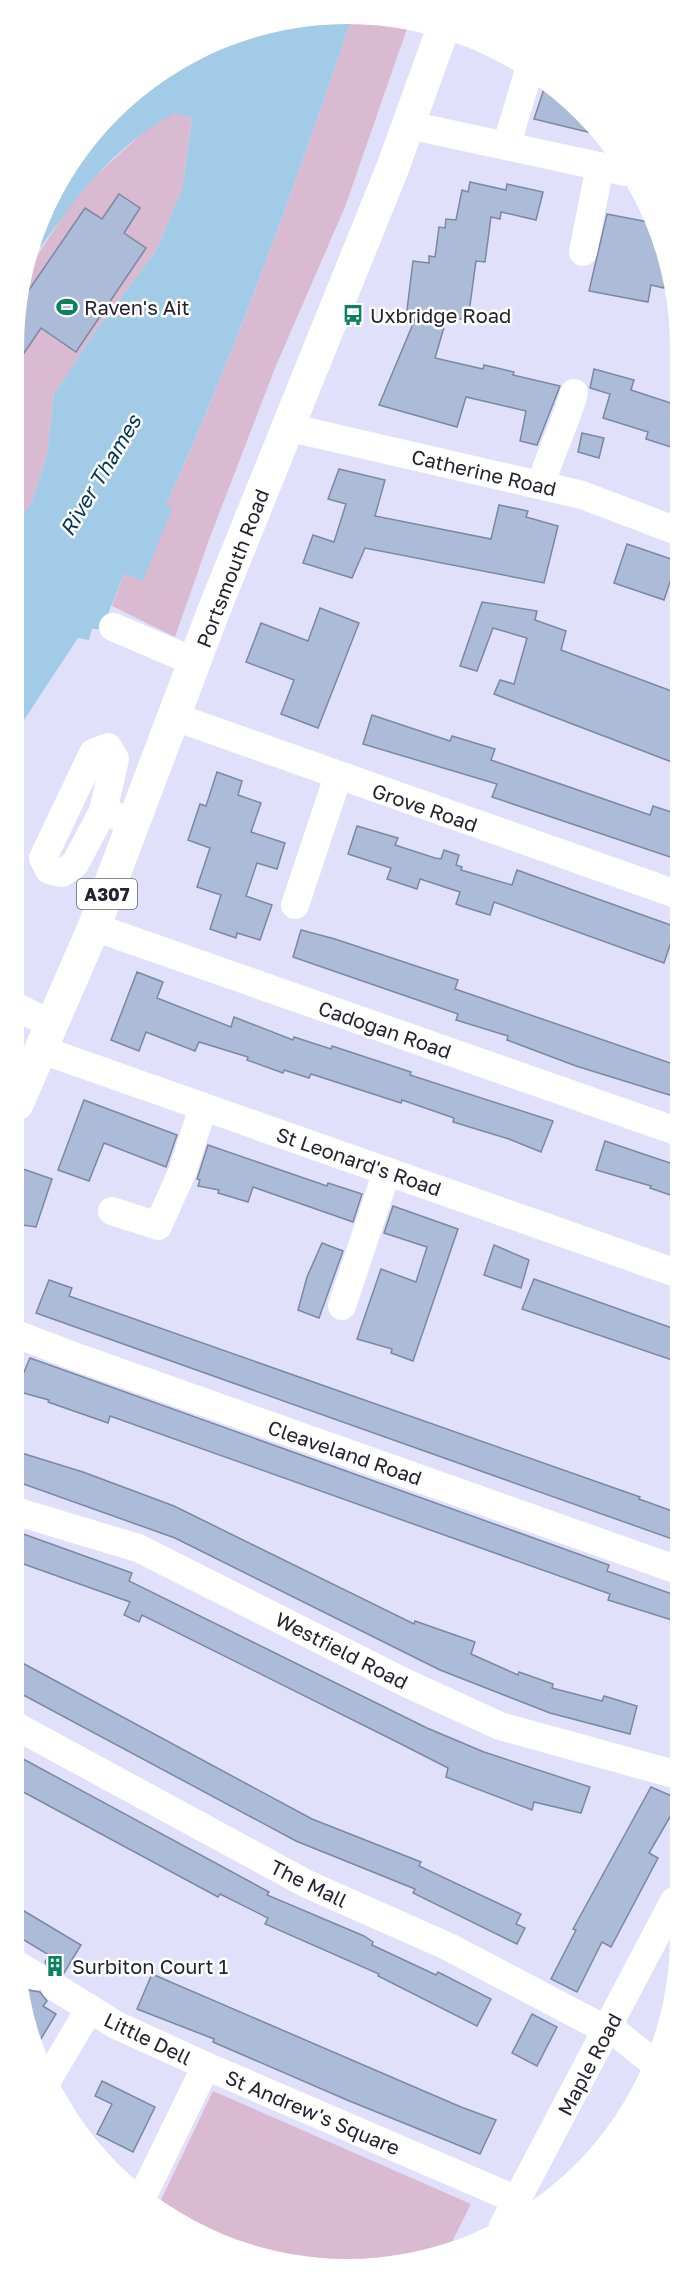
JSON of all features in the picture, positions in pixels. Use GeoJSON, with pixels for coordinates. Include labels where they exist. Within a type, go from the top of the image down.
{"type":"FeatureCollection","features":[{"type":"Feature","properties":{"kind":"main road","name":"Portsmouth Road"},"geometry":{"type":"LineString","coordinates":[[24,1088],[94,927],[286,427],[409,125],[440,38]]}},
{"type":"Feature","properties":{"kind":"street"},"geometry":{"type":"LineString","coordinates":[[507,144],[527,78]]}},
{"type":"Feature","properties":{"kind":"street"},"geometry":{"type":"LineString","coordinates":[[409,125],[507,144],[613,169],[583,252]]}},
{"type":"Feature","properties":{"kind":"street"},"geometry":{"type":"LineString","coordinates":[[541,485],[551,451],[566,423],[574,393]]}},
{"type":"Feature","properties":{"kind":"street","name":"Catherine Road"},"geometry":{"type":"LineString","coordinates":[[286,427],[582,495],[670,528]]}},
{"type":"Feature","properties":{"kind":"street"},"geometry":{"type":"LineString","coordinates":[[113,627],[195,662]]}},
{"type":"Feature","properties":{"kind":"street","name":"Grove Road"},"geometry":{"type":"LineString","coordinates":[[175,717],[670,892]]}},
{"type":"Feature","properties":{"kind":"street"},"geometry":{"type":"LineString","coordinates":[[295,905],[338,776]]}},
{"type":"Feature","properties":{"kind":"street"},"geometry":{"type":"LineString","coordinates":[[103,811],[135,823]]}},
{"type":"Feature","properties":{"kind":"street","name":"Cadogan Road"},"geometry":{"type":"LineString","coordinates":[[94,927],[670,1129]]}},
{"type":"Feature","properties":{"kind":"street","name":"St Leonard's Road"},"geometry":{"type":"LineString","coordinates":[[24,1014],[47,1037],[204,1107],[670,1271]]}},
{"type":"Feature","properties":{"kind":"street"},"geometry":{"type":"LineString","coordinates":[[112,1211],[158,1226],[183,1170],[204,1107]]}},
{"type":"Feature","properties":{"kind":"street"},"geometry":{"type":"LineString","coordinates":[[342,1306],[387,1171]]}},
{"type":"Feature","properties":{"kind":"street","name":"Cleaveland Road"},"geometry":{"type":"LineString","coordinates":[[24,1337],[80,1359],[670,1567]]}},
{"type":"Feature","properties":{"kind":"street","name":"Westfield Road"},"geometry":{"type":"LineString","coordinates":[[24,1513],[138,1548],[404,1682],[500,1726],[670,1773]]}},
{"type":"Feature","properties":{"kind":"street","name":"The Mall"},"geometry":{"type":"LineString","coordinates":[[24,1730],[307,1884],[449,1947],[597,2025],[609,2027],[646,2057]]}},
{"type":"Feature","properties":{"kind":"street","name":"Maple Road"},"geometry":{"type":"LineString","coordinates":[[509,2216],[670,1909]]}},
{"type":"Feature","properties":{"kind":"street","name":"Little Dell"},"geometry":{"type":"LineString","coordinates":[[37,1976],[116,2025],[206,2066]]}},
{"type":"Feature","properties":{"kind":"street"},"geometry":{"type":"LineString","coordinates":[[53,2070],[90,2008]]}},
{"type":"Feature","properties":{"kind":"street","name":"St Andrew's Square"},"geometry":{"type":"LineString","coordinates":[[146,2189],[206,2066],[517,2200]]}},
{"type":"Feature","properties":{"kind":"shaded area"},"geometry":{"type":"Polygon","coordinates":[[[350,24],[407,30],[345,207],[275,368],[210,537],[175,637],[112,606],[124,574],[143,580],[171,509],[166,505],[241,326],[309,143],[350,24]]]}},
{"type":"Feature","properties":{"kind":"shaded area","name":"Raven's Ait"},"geometry":{"type":"Polygon","coordinates":[[[175,113],[192,117],[183,186],[156,251],[95,332],[54,394],[47,454],[32,502],[24,513],[25,326],[30,284],[37,255],[72,202],[90,181],[149,127],[175,113]]]}},
{"type":"Feature","properties":{"kind":"shaded area"},"geometry":{"type":"Polygon","coordinates":[[[213,2091],[471,2204],[452,2242],[410,2253],[347,2259],[284,2253],[243,2242],[204,2226],[161,2200],[213,2091]]]}},
{"type":"Feature","properties":{"kind":"water","name":"River Thames"},"geometry":{"type":"Polygon","coordinates":[[[350,24],[264,265],[217,386],[166,505],[172,509],[143,581],[124,574],[104,624],[99,629],[92,629],[89,640],[78,638],[24,720],[24,513],[32,502],[47,454],[54,394],[95,332],[156,251],[183,186],[192,118],[175,113],[128,145],[89,184],[39,250],[57,204],[91,150],[134,104],[168,78],[204,57],[263,35],[305,27],[350,24]]]}},
{"type":"Feature","properties":{"kind":"building"},"geometry":{"type":"Polygon","coordinates":[[[543,91],[588,132],[534,119],[543,91]]]}},
{"type":"Feature","properties":{"kind":"building"},"geometry":{"type":"Polygon","coordinates":[[[470,182],[506,190],[507,184],[543,192],[536,220],[501,212],[500,219],[491,217],[485,262],[476,261],[468,320],[447,317],[435,358],[483,369],[484,365],[514,372],[513,375],[560,386],[537,445],[520,441],[526,411],[466,397],[457,427],[379,405],[418,312],[407,310],[413,261],[429,263],[429,256],[435,257],[439,227],[445,228],[446,219],[456,220],[462,190],[468,192],[470,182]]]}},
{"type":"Feature","properties":{"kind":"building"},"geometry":{"type":"Polygon","coordinates":[[[119,194],[140,208],[124,233],[146,248],[76,352],[41,328],[24,353],[29,290],[85,208],[102,219],[119,194]]]}},
{"type":"Feature","properties":{"kind":"building"},"geometry":{"type":"Polygon","coordinates":[[[607,214],[644,221],[659,263],[664,288],[651,285],[648,302],[589,291],[607,214]]]}},
{"type":"Feature","properties":{"kind":"building"},"geometry":{"type":"Polygon","coordinates":[[[594,369],[634,380],[631,390],[670,403],[670,447],[646,439],[648,432],[603,418],[610,394],[590,388],[594,369]]]}},
{"type":"Feature","properties":{"kind":"building"},"geometry":{"type":"Polygon","coordinates":[[[582,433],[604,438],[599,458],[578,452],[582,433]]]}},
{"type":"Feature","properties":{"kind":"building"},"geometry":{"type":"Polygon","coordinates":[[[339,469],[385,480],[375,516],[491,539],[499,505],[528,511],[526,517],[558,526],[544,583],[365,548],[352,578],[303,563],[313,535],[334,542],[346,504],[328,499],[339,469]]]}},
{"type":"Feature","properties":{"kind":"building"},"geometry":{"type":"Polygon","coordinates":[[[627,544],[670,559],[670,582],[664,600],[614,583],[627,544]]]}},
{"type":"Feature","properties":{"kind":"building"},"geometry":{"type":"Polygon","coordinates":[[[482,602],[537,611],[535,620],[566,631],[561,650],[670,690],[670,761],[494,694],[500,680],[514,684],[527,638],[493,628],[477,671],[460,666],[482,602]]]}},
{"type":"Feature","properties":{"kind":"building"},"geometry":{"type":"Polygon","coordinates":[[[320,608],[359,623],[318,728],[281,714],[294,680],[246,662],[261,623],[308,641],[320,608]]]}},
{"type":"Feature","properties":{"kind":"building"},"geometry":{"type":"Polygon","coordinates":[[[372,715],[450,741],[452,736],[495,749],[491,760],[650,815],[653,806],[670,812],[670,857],[492,797],[497,784],[363,744],[372,715]]]}},
{"type":"Feature","properties":{"kind":"building"},"geometry":{"type":"Polygon","coordinates":[[[217,772],[242,781],[238,795],[261,803],[251,832],[285,843],[277,869],[257,863],[246,896],[272,905],[260,940],[237,933],[236,938],[210,929],[221,895],[197,887],[210,848],[188,840],[200,804],[206,806],[217,772]]]}},
{"type":"Feature","properties":{"kind":"building"},"geometry":{"type":"Polygon","coordinates":[[[357,826],[398,838],[395,845],[435,858],[441,859],[444,850],[459,855],[456,865],[462,867],[461,870],[512,885],[517,870],[670,925],[670,945],[664,963],[494,902],[490,915],[456,904],[460,892],[420,879],[417,889],[387,879],[391,868],[348,854],[357,826]]]}},
{"type":"Feature","properties":{"kind":"building"},"geometry":{"type":"Polygon","coordinates":[[[301,930],[458,980],[455,989],[670,1063],[670,1095],[576,1066],[507,1040],[508,1036],[456,1020],[458,1014],[293,957],[301,930]]]}},
{"type":"Feature","properties":{"kind":"building"},"geometry":{"type":"Polygon","coordinates":[[[137,972],[163,982],[157,998],[231,1027],[234,1017],[293,1040],[294,1037],[331,1049],[332,1046],[411,1072],[410,1075],[553,1121],[541,1152],[509,1139],[453,1122],[454,1118],[402,1100],[401,1103],[311,1074],[309,1078],[284,1070],[283,1073],[247,1060],[248,1057],[199,1042],[195,1051],[146,1032],[139,1051],[111,1040],[137,972]]]}},
{"type":"Feature","properties":{"kind":"building"},"geometry":{"type":"Polygon","coordinates":[[[84,1100],[177,1135],[166,1167],[104,1143],[89,1181],[58,1170],[84,1100]]]}},
{"type":"Feature","properties":{"kind":"building"},"geometry":{"type":"Polygon","coordinates":[[[605,1141],[670,1163],[670,1195],[650,1188],[651,1186],[596,1170],[605,1141]]]}},
{"type":"Feature","properties":{"kind":"building"},"geometry":{"type":"Polygon","coordinates":[[[208,1145],[327,1186],[328,1183],[362,1194],[353,1222],[253,1187],[248,1202],[218,1193],[219,1190],[198,1186],[200,1180],[197,1179],[208,1145]]]}},
{"type":"Feature","properties":{"kind":"building"},"geometry":{"type":"Polygon","coordinates":[[[24,1169],[52,1179],[36,1227],[24,1225],[24,1169]]]}},
{"type":"Feature","properties":{"kind":"building"},"geometry":{"type":"Polygon","coordinates":[[[393,1206],[458,1229],[413,1361],[391,1353],[392,1349],[357,1339],[381,1269],[416,1282],[427,1247],[384,1233],[393,1206]]]}},
{"type":"Feature","properties":{"kind":"building"},"geometry":{"type":"Polygon","coordinates":[[[322,1243],[343,1251],[319,1318],[298,1310],[307,1277],[322,1243]]]}},
{"type":"Feature","properties":{"kind":"building"},"geometry":{"type":"Polygon","coordinates":[[[494,1245],[529,1260],[521,1288],[484,1275],[494,1245]]]}},
{"type":"Feature","properties":{"kind":"building"},"geometry":{"type":"Polygon","coordinates":[[[534,1279],[670,1327],[670,1359],[522,1309],[534,1279]]]}},
{"type":"Feature","properties":{"kind":"building"},"geometry":{"type":"Polygon","coordinates":[[[49,1280],[72,1288],[69,1296],[640,1497],[639,1499],[670,1510],[670,1538],[36,1313],[49,1280]]]}},
{"type":"Feature","properties":{"kind":"building"},"geometry":{"type":"Polygon","coordinates":[[[30,1358],[609,1565],[607,1571],[670,1593],[670,1619],[608,1600],[610,1594],[110,1416],[108,1423],[48,1402],[49,1400],[24,1393],[24,1372],[30,1358]]]}},
{"type":"Feature","properties":{"kind":"building"},"geometry":{"type":"Polygon","coordinates":[[[24,1454],[83,1472],[174,1506],[414,1624],[415,1621],[475,1642],[471,1654],[518,1675],[519,1672],[553,1684],[552,1688],[602,1701],[604,1696],[637,1706],[630,1734],[550,1713],[440,1670],[175,1538],[24,1484],[24,1454]]]}},
{"type":"Feature","properties":{"kind":"building"},"geometry":{"type":"Polygon","coordinates":[[[24,1534],[132,1573],[129,1581],[427,1728],[484,1752],[590,1787],[581,1813],[534,1802],[532,1810],[446,1777],[448,1768],[399,1743],[142,1615],[139,1622],[124,1615],[130,1602],[24,1564],[24,1534]]]}},
{"type":"Feature","properties":{"kind":"building"},"geometry":{"type":"Polygon","coordinates":[[[24,1664],[312,1819],[421,1862],[419,1866],[521,1914],[516,1924],[525,1928],[517,1944],[413,1893],[415,1889],[296,1841],[24,1695],[24,1664]]]}},
{"type":"Feature","properties":{"kind":"building"},"geometry":{"type":"Polygon","coordinates":[[[24,1759],[269,1892],[267,1895],[364,1936],[373,1942],[372,1945],[436,1975],[438,1972],[491,1999],[477,2026],[378,1976],[379,1974],[265,1924],[268,1918],[220,1894],[218,1897],[24,1792],[24,1759]]]}},
{"type":"Feature","properties":{"kind":"building"},"geometry":{"type":"Polygon","coordinates":[[[651,1787],[670,1795],[670,1817],[649,1853],[658,1858],[611,1947],[602,1942],[577,1992],[551,1979],[576,1930],[573,1929],[651,1787]]]}},
{"type":"Feature","properties":{"kind":"building"},"geometry":{"type":"Polygon","coordinates":[[[24,1911],[81,1945],[64,1973],[51,1971],[45,1962],[49,1955],[24,1940],[24,1911]]]}},
{"type":"Feature","properties":{"kind":"building"},"geometry":{"type":"Polygon","coordinates":[[[152,1974],[496,2120],[480,2154],[347,2100],[213,2042],[214,2039],[137,2009],[152,1974]]]}},
{"type":"Feature","properties":{"kind":"building"},"geometry":{"type":"Polygon","coordinates":[[[29,1990],[40,1992],[47,2001],[43,2006],[56,2014],[41,2039],[29,1990]]]}},
{"type":"Feature","properties":{"kind":"building"},"geometry":{"type":"Polygon","coordinates":[[[532,2014],[557,2027],[537,2066],[512,2053],[532,2014]]]}},
{"type":"Feature","properties":{"kind":"building"},"geometry":{"type":"Polygon","coordinates":[[[102,2081],[155,2107],[133,2152],[97,2134],[112,2104],[95,2096],[102,2081]]]}},
{"type":"Feature","properties":{"kind":"place","name":"Raven's Ait"},"geometry":{"type":"Point","coordinates":[67,307]}},
{"type":"Feature","properties":{"kind":"place","name":"Uxbridge Road"},"geometry":{"type":"Point","coordinates":[353,315]}},
{"type":"Feature","properties":{"kind":"place","name":"Surbiton Court 1"},"geometry":{"type":"Point","coordinates":[55,1966]}}]}
